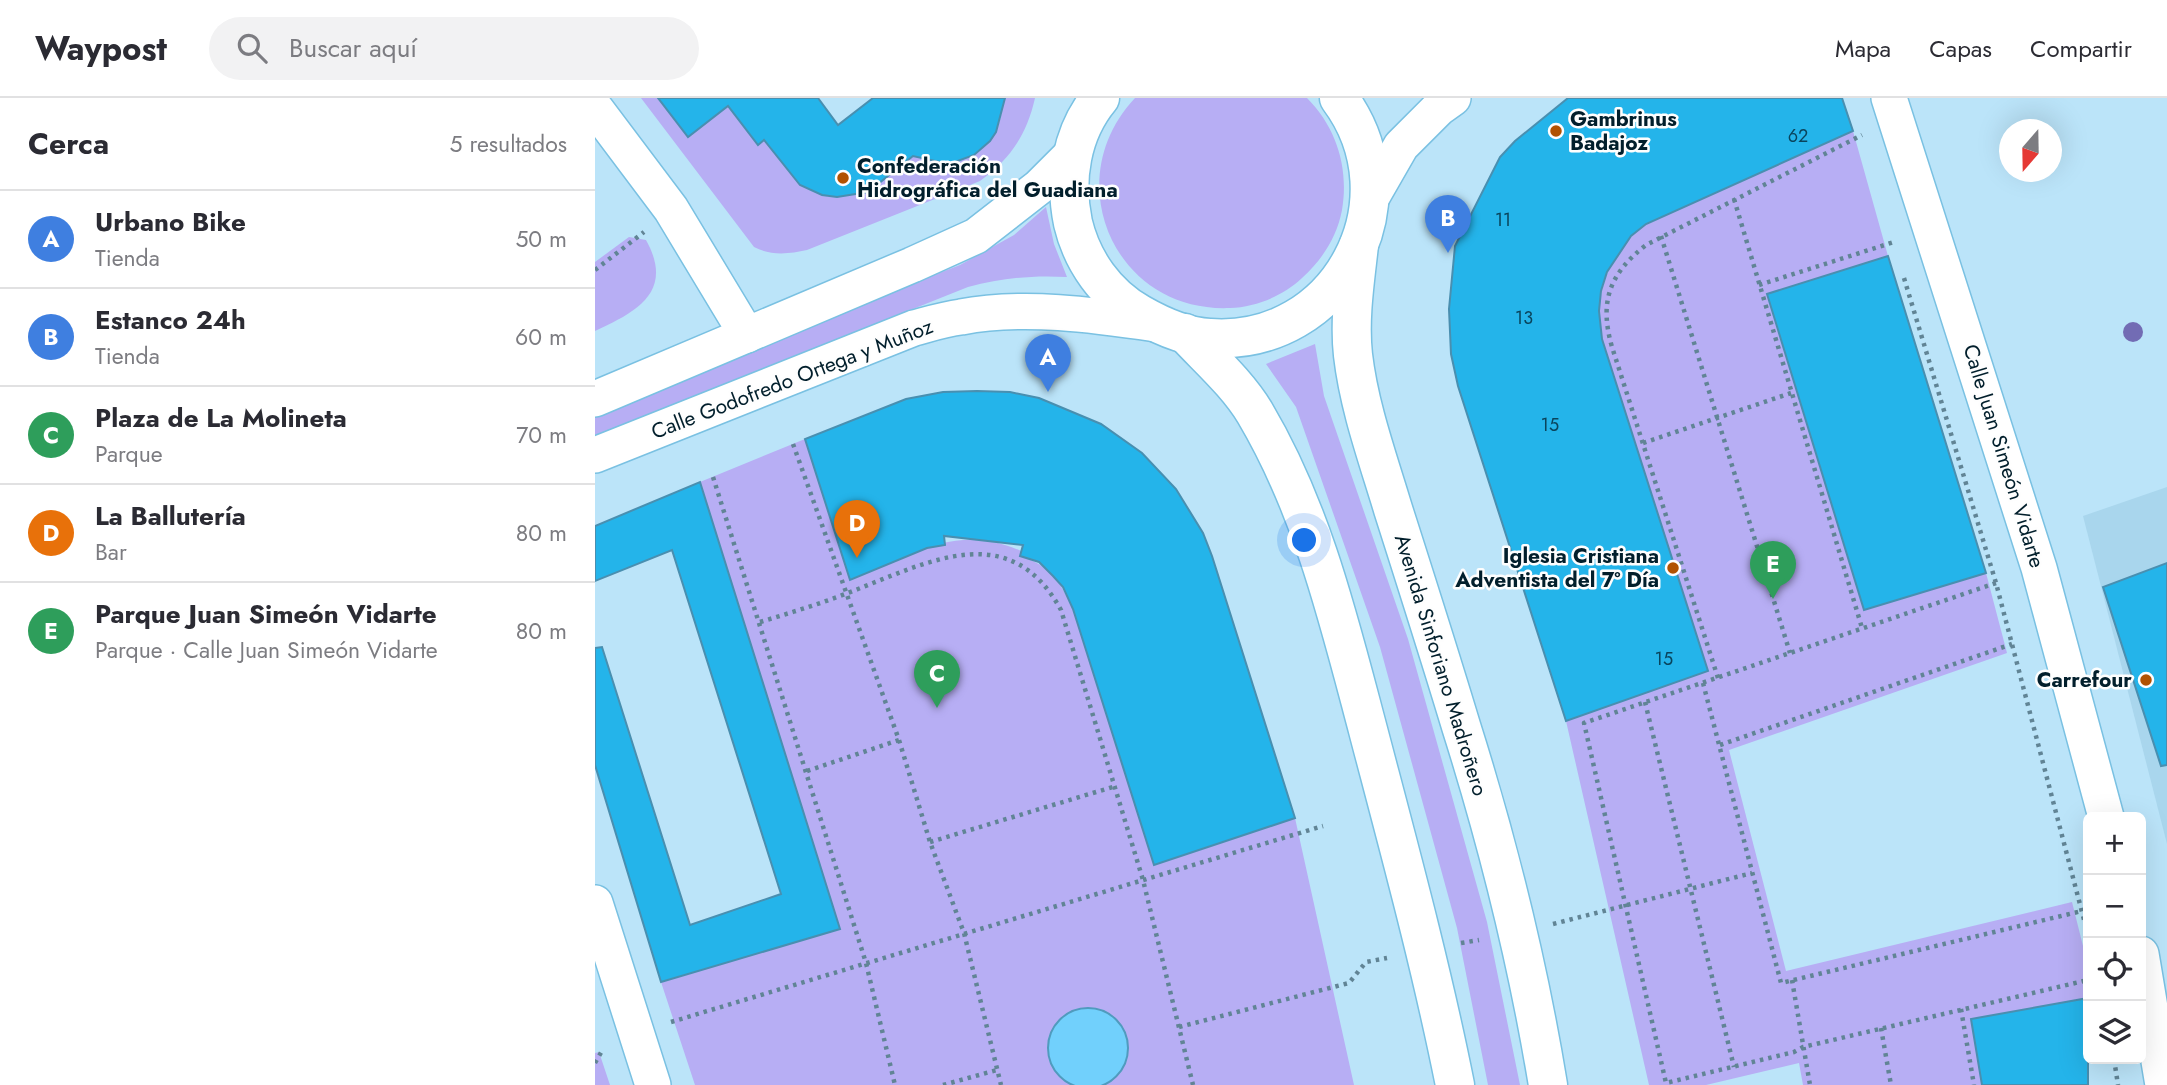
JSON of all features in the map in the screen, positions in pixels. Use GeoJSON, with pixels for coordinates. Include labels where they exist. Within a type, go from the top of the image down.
{"type":"FeatureCollection","features":[{"type":"Feature","properties":{"kind":"main road"},"geometry":{"type":"LineString","coordinates":[[1100,98],[1081,128],[1069,179],[1070,208],[1076,235],[1085,256],[1115,297],[1172,329],[1208,338],[1256,334],[1300,316],[1319,302],[1349,266],[1359,245],[1370,200],[1369,164],[1353,119],[1339,98]]}},
{"type":"Feature","properties":{"kind":"main road","name":"Avenida Sinforiano Madroñero"},"geometry":{"type":"LineString","coordinates":[[1359,245],[1352,315],[1353,355],[1360,394],[1382,474],[1468,747],[1518,933],[1534,1002],[1548,1085]]}},
{"type":"Feature","properties":{"kind":"main road"},"geometry":{"type":"LineString","coordinates":[[1172,329],[1253,409],[1280,457],[1301,505],[1329,585],[1426,950],[1455,1085]]}},
{"type":"Feature","properties":{"kind":"street"},"geometry":{"type":"LineString","coordinates":[[1370,200],[1401,146],[1453,98]]}},
{"type":"Feature","properties":{"kind":"street","name":"Calle Juan Simeón Vidarte"},"geometry":{"type":"LineString","coordinates":[[1889,98],[2039,568],[2105,812]]}},
{"type":"Feature","properties":{"kind":"street"},"geometry":{"type":"LineString","coordinates":[[595,108],[672,211],[747,335]]}},
{"type":"Feature","properties":{"kind":"street"},"geometry":{"type":"LineString","coordinates":[[595,399],[976,236],[1039,187],[1073,153]]}},
{"type":"Feature","properties":{"kind":"street","name":"Calle Godofredo Ortega y Muñoz"},"geometry":{"type":"LineString","coordinates":[[595,455],[913,328],[963,316],[1023,312],[1083,314],[1172,329]]}},
{"type":"Feature","properties":{"kind":"street"},"geometry":{"type":"LineString","coordinates":[[595,903],[653,1085]]}},
{"type":"Feature","properties":{"kind":"street"},"geometry":{"type":"LineString","coordinates":[[2146,982],[2164,1085]]}},
{"type":"Feature","properties":{"kind":"path"},"geometry":{"type":"LineString","coordinates":[[1718,678],[1612,347],[1606,313],[1613,281],[1622,267],[1646,245],[1661,236],[1862,135]]}},
{"type":"Feature","properties":{"kind":"path"},"geometry":{"type":"LineString","coordinates":[[1734,199],[1862,628]]}},
{"type":"Feature","properties":{"kind":"path"},"geometry":{"type":"LineString","coordinates":[[595,270],[672,211]]}},
{"type":"Feature","properties":{"kind":"path"},"geometry":{"type":"LineString","coordinates":[[1661,236],[1790,653]]}},
{"type":"Feature","properties":{"kind":"path"},"geometry":{"type":"LineString","coordinates":[[1759,285],[1893,242],[1898,255]]}},
{"type":"Feature","properties":{"kind":"path"},"geometry":{"type":"LineString","coordinates":[[1901,268],[1996,583],[2083,915]]}},
{"type":"Feature","properties":{"kind":"path"},"geometry":{"type":"LineString","coordinates":[[1643,443],[1791,393]]}},
{"type":"Feature","properties":{"kind":"path"},"geometry":{"type":"LineString","coordinates":[[793,444],[899,740],[930,842],[964,933],[1001,1085]]}},
{"type":"Feature","properties":{"kind":"path"},"geometry":{"type":"LineString","coordinates":[[713,477],[866,963],[895,1085]]}},
{"type":"Feature","properties":{"kind":"path"},"geometry":{"type":"LineString","coordinates":[[760,622],[846,594],[934,559],[958,554],[979,553],[1011,561],[1033,572],[1049,588],[1061,610],[1116,786],[1143,880],[1193,1085]]}},
{"type":"Feature","properties":{"kind":"path"},"geometry":{"type":"LineString","coordinates":[[1996,583],[1584,723],[1666,1083],[1794,1052],[1803,1047],[2083,981]]}},
{"type":"Feature","properties":{"kind":"path"},"geometry":{"type":"LineString","coordinates":[[1720,746],[2012,644]]}},
{"type":"Feature","properties":{"kind":"path"},"geometry":{"type":"LineString","coordinates":[[1703,683],[1781,982],[2082,911]]}},
{"type":"Feature","properties":{"kind":"path"},"geometry":{"type":"LineString","coordinates":[[1645,702],[1734,1067]]}},
{"type":"Feature","properties":{"kind":"path"},"geometry":{"type":"LineString","coordinates":[[807,771],[899,740]]}},
{"type":"Feature","properties":{"kind":"path"},"geometry":{"type":"LineString","coordinates":[[930,842],[1116,786]]}},
{"type":"Feature","properties":{"kind":"path"},"geometry":{"type":"LineString","coordinates":[[637,1032],[1323,826]]}},
{"type":"Feature","properties":{"kind":"path"},"geometry":{"type":"LineString","coordinates":[[1426,950],[1518,933],[1752,873]]}},
{"type":"Feature","properties":{"kind":"path"},"geometry":{"type":"LineString","coordinates":[[1792,980],[1810,1085]]}},
{"type":"Feature","properties":{"kind":"path"},"geometry":{"type":"LineString","coordinates":[[1179,1027],[1349,983]]}},
{"type":"Feature","properties":{"kind":"path"},"geometry":{"type":"LineString","coordinates":[[1961,1009],[1974,1085]]}},
{"type":"Feature","properties":{"kind":"path"},"geometry":{"type":"LineString","coordinates":[[1881,1028],[1891,1085]]}},
{"type":"Feature","properties":{"kind":"path"},"geometry":{"type":"LineString","coordinates":[[2115,1064],[2118,1085]]}},
{"type":"Feature","properties":{"kind":"path"},"geometry":{"type":"LineString","coordinates":[[943,1085],[997,1070]]}},
{"type":"Feature","properties":{"kind":"shaded area"},"geometry":{"type":"Polygon","coordinates":[[[641,98],[658,98],[689,136],[739,98],[758,144],[764,140],[800,185],[805,182],[823,195],[836,197],[857,190],[862,196],[914,155],[930,161],[946,162],[976,153],[996,131],[1002,98],[1035,98],[1016,145],[991,173],[980,181],[807,250],[780,253],[754,247],[641,98]]]}},
{"type":"Feature","properties":{"kind":"shaded area"},"geometry":{"type":"Polygon","coordinates":[[[1135,98],[1307,98],[1326,122],[1333,136],[1344,179],[1342,210],[1336,229],[1328,247],[1309,271],[1278,295],[1250,305],[1230,308],[1190,304],[1156,289],[1129,266],[1110,236],[1100,202],[1101,167],[1112,131],[1135,98]]]}},
{"type":"Feature","properties":{"kind":"shaded area"},"geometry":{"type":"Polygon","coordinates":[[[1853,131],[1888,256],[1767,295],[1864,610],[1986,573],[2007,653],[1729,750],[1786,971],[2072,902],[2083,946],[2083,999],[1971,1019],[1982,1085],[1803,1085],[1799,1063],[1706,1085],[1649,1085],[1566,721],[1708,671],[1602,339],[1600,306],[1607,275],[1623,247],[1646,224],[1853,131]]]}},
{"type":"Feature","properties":{"kind":"shaded area"},"geometry":{"type":"Polygon","coordinates":[[[1046,207],[1054,244],[1067,277],[1017,278],[968,287],[595,436],[595,409],[655,383],[960,265],[1014,235],[1046,207]]]}},
{"type":"Feature","properties":{"kind":"shaded area"},"geometry":{"type":"Polygon","coordinates":[[[629,237],[646,240],[654,258],[656,273],[653,287],[637,308],[595,331],[595,262],[629,237]]]}},
{"type":"Feature","properties":{"kind":"shaded area"},"geometry":{"type":"Polygon","coordinates":[[[1315,344],[1324,396],[1408,639],[1487,922],[1520,1085],[1488,1085],[1457,928],[1380,647],[1296,407],[1266,364],[1315,344]]]}},
{"type":"Feature","properties":{"kind":"shaded area"},"geometry":{"type":"Polygon","coordinates":[[[805,439],[850,579],[934,545],[976,540],[998,543],[1021,551],[1021,556],[1040,565],[1053,576],[1073,609],[1154,865],[1295,818],[1354,1085],[695,1085],[661,982],[840,929],[700,482],[805,439]]]}},
{"type":"Feature","properties":{"kind":"shaded area","name":"Carrefour"},"geometry":{"type":"Polygon","coordinates":[[[2167,487],[2167,844],[2083,516],[2167,487]]]}},
{"type":"Feature","properties":{"kind":"shaded area"},"geometry":{"type":"Polygon","coordinates":[[[599,1052],[610,1085],[595,1085],[595,1053],[599,1052]]]}},
{"type":"Feature","properties":{"kind":"water"},"geometry":{"type":"Polygon","coordinates":[[[1080,1009],[1096,1009],[1110,1015],[1121,1026],[1127,1040],[1127,1056],[1121,1070],[1110,1081],[1100,1086],[1076,1086],[1066,1081],[1055,1070],[1049,1056],[1049,1040],[1055,1026],[1066,1015],[1080,1009]]]}},
{"type":"Feature","properties":{"kind":"building"},"geometry":{"type":"Polygon","coordinates":[[[658,98],[818,98],[838,125],[873,98],[1005,98],[996,132],[974,155],[944,163],[913,156],[868,192],[837,197],[822,195],[800,185],[764,140],[758,145],[728,106],[688,137],[658,98]]]}},
{"type":"Feature","properties":{"kind":"building"},"geometry":{"type":"Polygon","coordinates":[[[1568,98],[1842,98],[1853,131],[1646,224],[1631,236],[1607,272],[1599,311],[1602,339],[1708,671],[1566,721],[1458,386],[1451,354],[1449,309],[1455,246],[1500,157],[1515,141],[1568,98]]]}},
{"type":"Feature","properties":{"kind":"building"},"geometry":{"type":"Polygon","coordinates":[[[1888,256],[1986,573],[1864,610],[1767,294],[1888,256]]]}},
{"type":"Feature","properties":{"kind":"building"},"geometry":{"type":"Polygon","coordinates":[[[943,392],[1010,392],[1039,398],[1101,424],[1142,453],[1176,489],[1203,533],[1212,556],[1295,818],[1154,865],[1073,609],[1063,587],[1039,562],[1020,556],[1023,545],[944,536],[945,545],[927,548],[850,580],[805,439],[906,399],[943,392]]]}},
{"type":"Feature","properties":{"kind":"building"},"geometry":{"type":"Polygon","coordinates":[[[700,482],[840,929],[661,982],[595,765],[595,648],[602,647],[690,925],[781,894],[672,550],[595,581],[595,526],[700,482]]]}},
{"type":"Feature","properties":{"kind":"building"},"geometry":{"type":"Polygon","coordinates":[[[2167,563],[2167,765],[2161,766],[2103,587],[2167,563]]]}},
{"type":"Feature","properties":{"kind":"building"},"geometry":{"type":"Polygon","coordinates":[[[2083,999],[2083,1064],[2088,1064],[2088,1085],[1982,1085],[1971,1019],[2083,999]]]}},
{"type":"Feature","properties":{"kind":"place","name":"Gambrinus Badajoz"},"geometry":{"type":"Point","coordinates":[1556,131]}},
{"type":"Feature","properties":{"kind":"place","name":"Confederación Hidrográfica del Guadiana"},"geometry":{"type":"Point","coordinates":[843,178]}},
{"type":"Feature","properties":{"kind":"place","name":"Estanco 24h"},"geometry":{"type":"Point","coordinates":[1448,253]}},
{"type":"Feature","properties":{"kind":"place","name":"Urbano Bike"},"geometry":{"type":"Point","coordinates":[1048,392]}},
{"type":"Feature","properties":{"kind":"place","name":"La Ballutería"},"geometry":{"type":"Point","coordinates":[857,558]}},
{"type":"Feature","properties":{"kind":"place","name":"Iglesia Cristiana Adventista del 7º Día"},"geometry":{"type":"Point","coordinates":[1673,568]}},
{"type":"Feature","properties":{"kind":"place","name":"Parque Juan Simeón Vidarte"},"geometry":{"type":"Point","coordinates":[1773,599]}},
{"type":"Feature","properties":{"kind":"place","name":"Carrefour"},"geometry":{"type":"Point","coordinates":[2146,680]}},
{"type":"Feature","properties":{"kind":"place","name":"Plaza de La Molineta"},"geometry":{"type":"Point","coordinates":[937,708]}}]}
